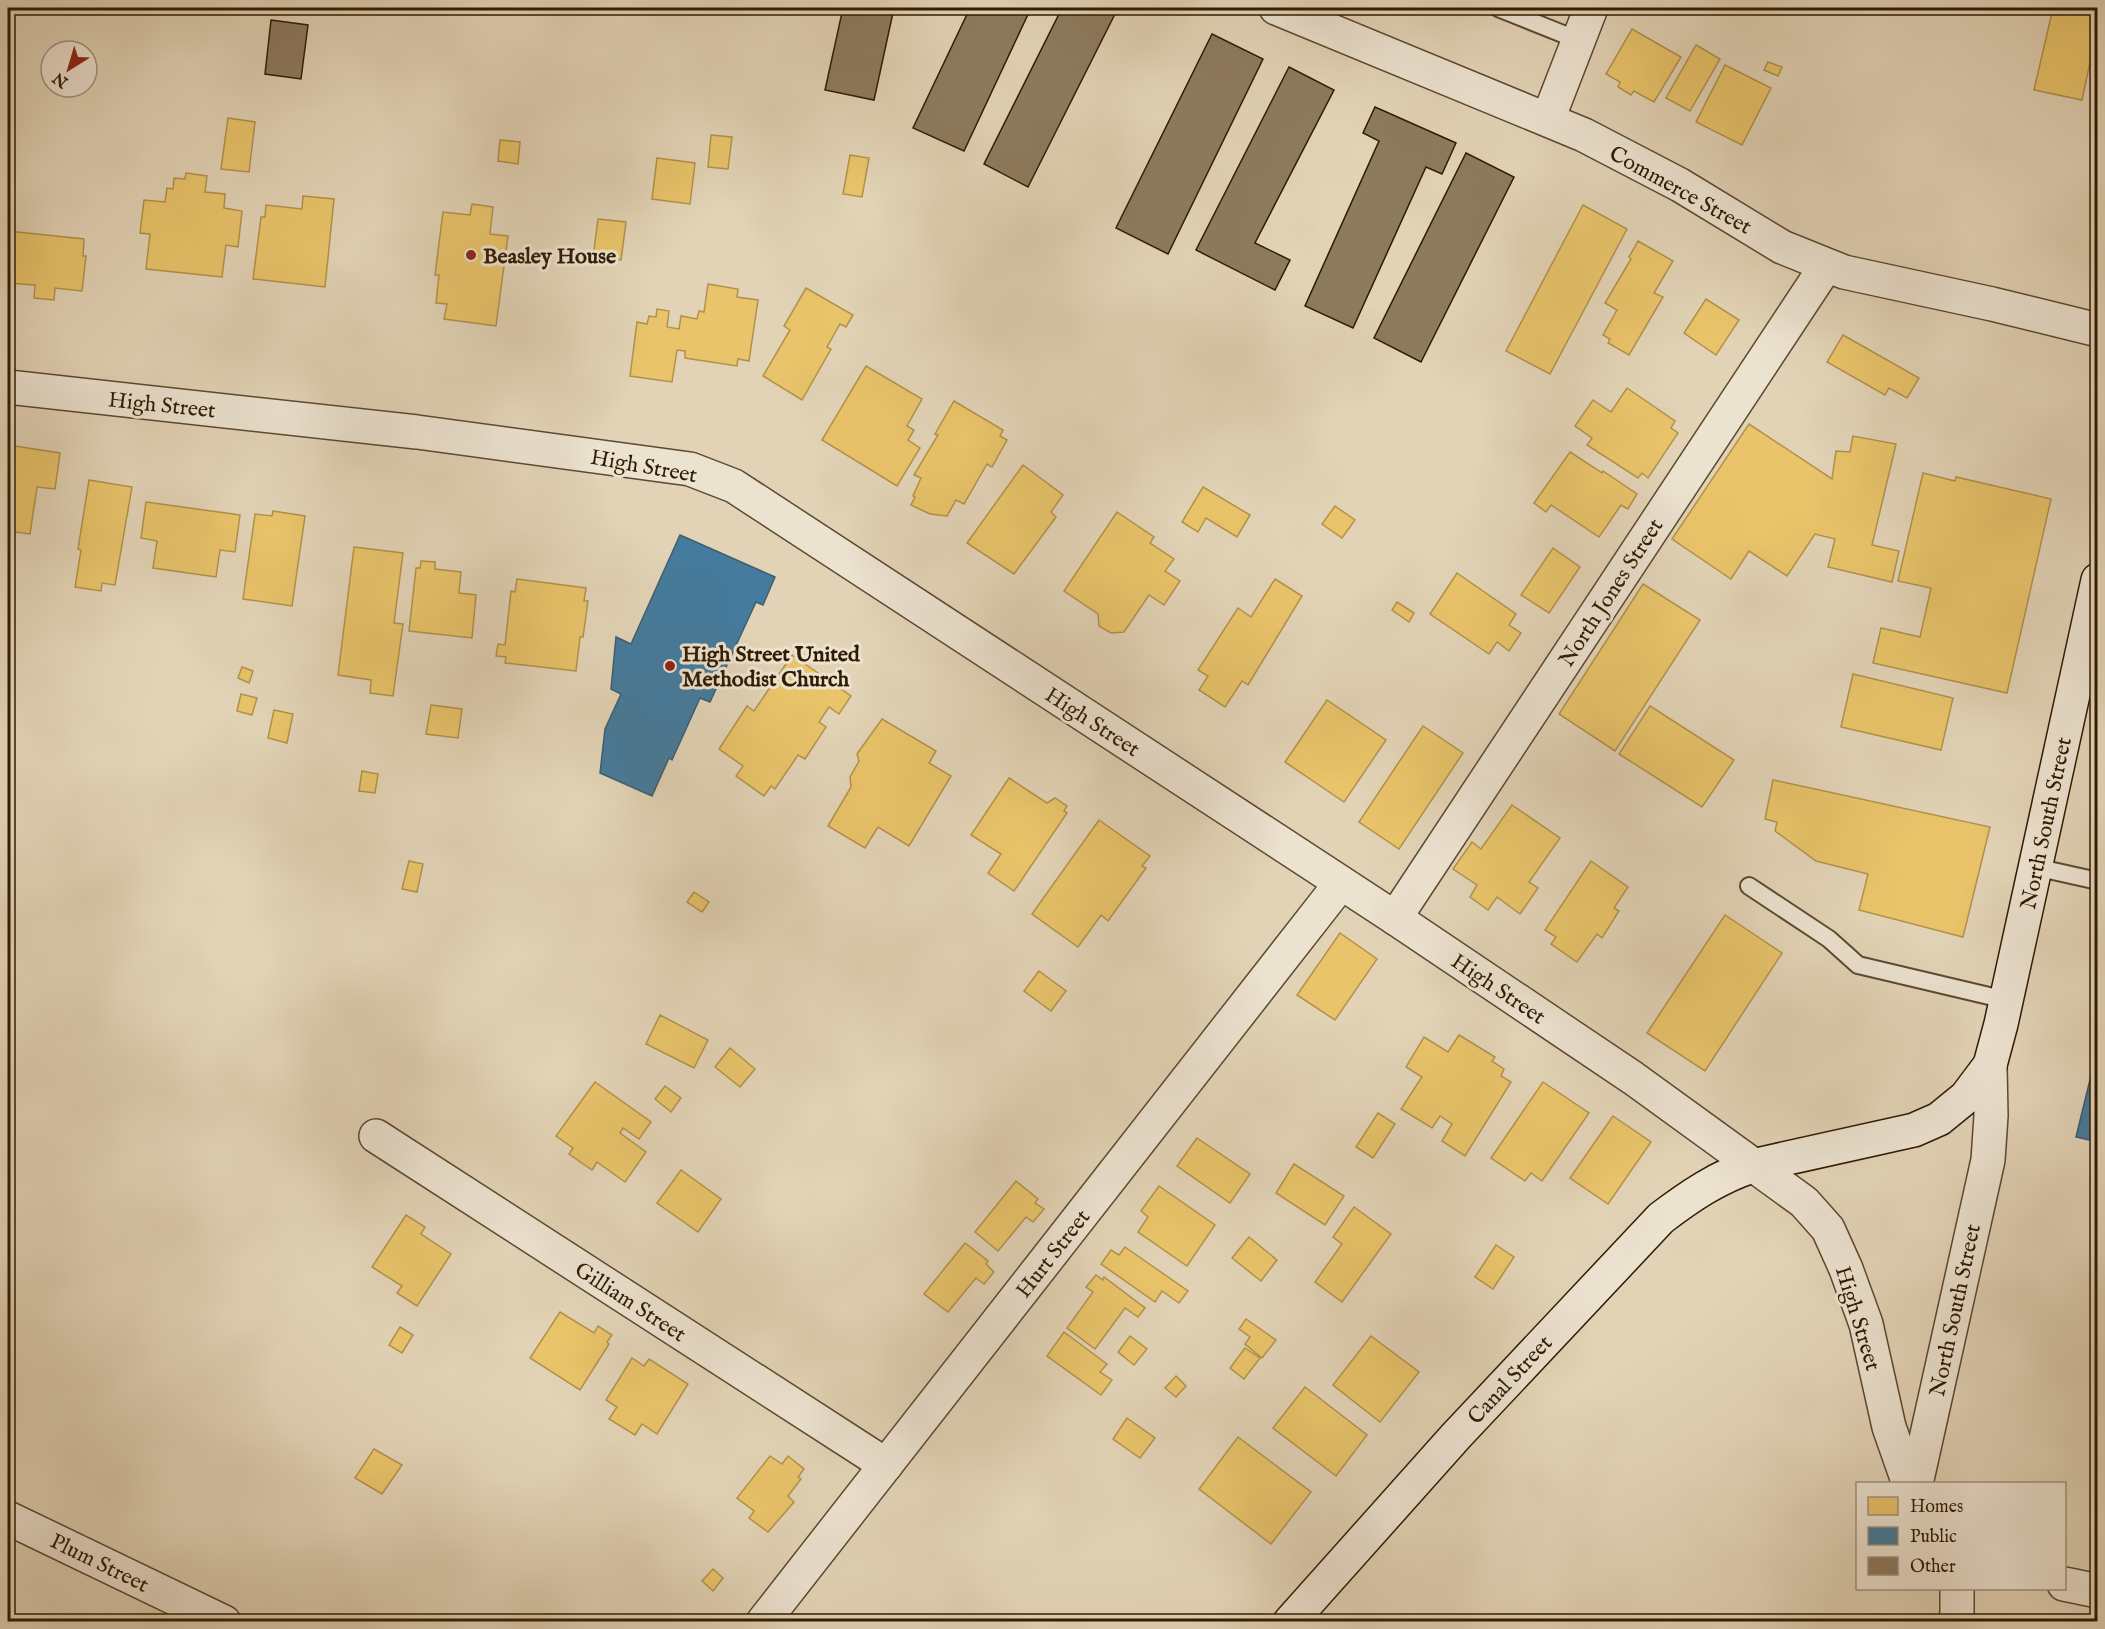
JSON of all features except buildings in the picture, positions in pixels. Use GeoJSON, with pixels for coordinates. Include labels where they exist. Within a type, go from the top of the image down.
{"type":"FeatureCollection","features":[{"type":"Feature","properties":{"kind":"street","name":"Commerce Street"},"geometry":{"type":"LineString","coordinates":[[1276,8],[1584,135],[1680,185],[1782,247],[1826,267],[2097,330]]}},
{"type":"Feature","properties":{"kind":"street"},"geometry":{"type":"LineString","coordinates":[[1548,119],[1591,8]]}},
{"type":"Feature","properties":{"kind":"street","name":"North Jones Street"},"geometry":{"type":"LineString","coordinates":[[1395,918],[1826,267]]}},
{"type":"Feature","properties":{"kind":"street","name":"High Street"},"geometry":{"type":"LineString","coordinates":[[8,387],[417,432],[690,469],[734,486],[1395,918],[1634,1078],[1804,1202],[1828,1229],[1846,1269],[1866,1324],[1889,1427],[1908,1482]]}},
{"type":"Feature","properties":{"kind":"street","name":"North South Street"},"geometry":{"type":"LineString","coordinates":[[1916,1482],[1988,1160],[1991,1116],[1990,1065],[2097,580]]}},
{"type":"Feature","properties":{"kind":"street","name":"Hurt Street"},"geometry":{"type":"LineString","coordinates":[[763,1622],[1341,884]]}},
{"type":"Feature","properties":{"kind":"street","name":"North South Street"},"geometry":{"type":"LineString","coordinates":[[1752,1166],[1914,1130],[1939,1119],[1966,1097],[1990,1065]]}},
{"type":"Feature","properties":{"kind":"street","name":"Gilliam Street"},"geometry":{"type":"LineString","coordinates":[[376,1136],[886,1465]]}},
{"type":"Feature","properties":{"kind":"street","name":"Canal Street"},"geometry":{"type":"LineString","coordinates":[[1290,1622],[1456,1436],[1661,1218],[1693,1194],[1736,1171],[1752,1166]]}},
{"type":"Feature","properties":{"kind":"street","name":"Plum Street"},"geometry":{"type":"LineString","coordinates":[[8,1518],[224,1622]]}},
{"type":"Feature","properties":{"kind":"street"},"geometry":{"type":"LineString","coordinates":[[2066,1584],[2097,1591]]}},
{"type":"Feature","properties":{"kind":"street"},"geometry":{"type":"LineString","coordinates":[[1955,1622],[1957,1590]]}},
{"type":"Feature","properties":{"kind":"lane"},"geometry":{"type":"LineString","coordinates":[[1498,8],[1578,40]]}},
{"type":"Feature","properties":{"kind":"lane"},"geometry":{"type":"LineString","coordinates":[[2035,867],[2097,881]]}},
{"type":"Feature","properties":{"kind":"lane"},"geometry":{"type":"LineString","coordinates":[[1749,886],[1829,939],[1858,965],[2006,1000]]}},
{"type":"Feature","properties":{"kind":"place","name":"Beasley House"},"geometry":{"type":"Point","coordinates":[471,255]}},
{"type":"Feature","properties":{"kind":"place","name":"High Street United Methodist Church"},"geometry":{"type":"Point","coordinates":[670,666]}}]}
